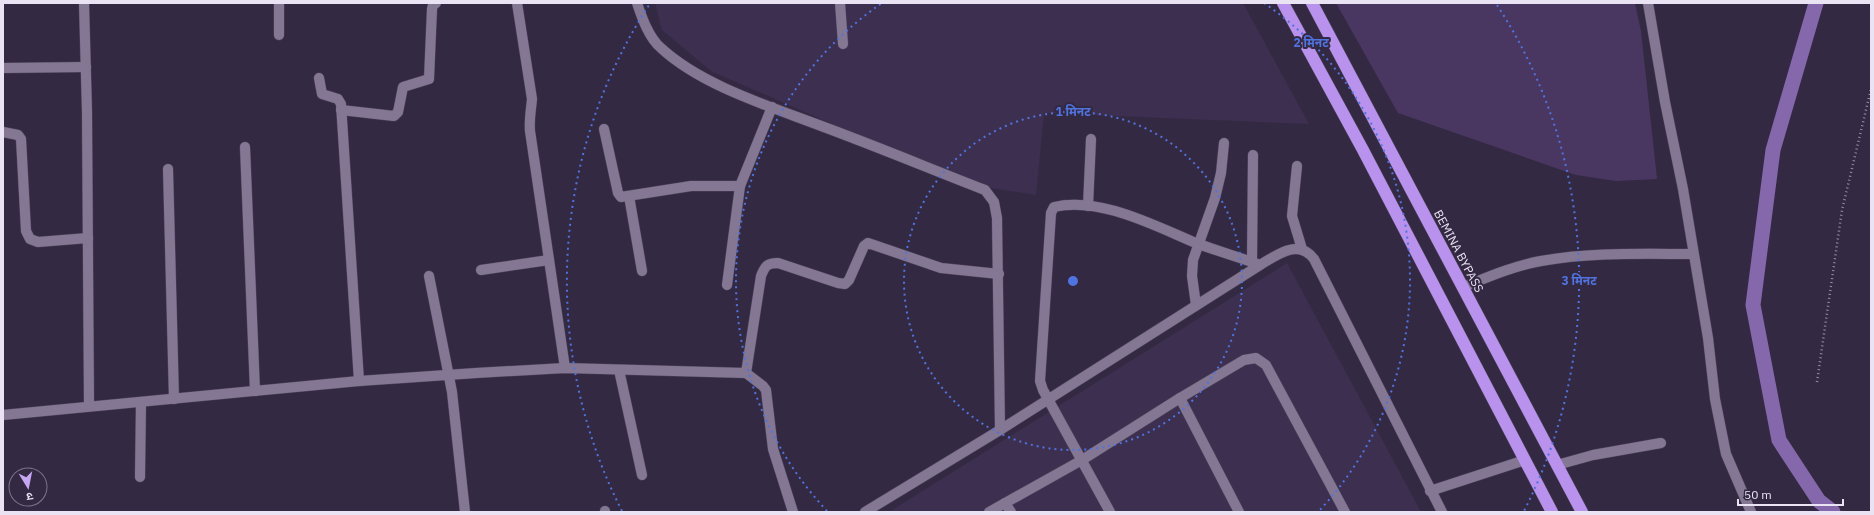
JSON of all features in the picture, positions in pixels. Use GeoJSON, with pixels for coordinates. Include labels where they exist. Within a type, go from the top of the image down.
{"type":"FeatureCollection","features":[{"type":"Feature","properties":{"kind":"highway"},"geometry":{"type":"LineString","coordinates":[[1283,3],[1363,150],[1552,512]]}},
{"type":"Feature","properties":{"kind":"highway","name":"BEMINA BYPASS"},"geometry":{"type":"LineString","coordinates":[[1312,3],[1582,512]]}},
{"type":"Feature","properties":{"kind":"street"},"geometry":{"type":"LineString","coordinates":[[84,3],[86,67],[89,406]]}},
{"type":"Feature","properties":{"kind":"street"},"geometry":{"type":"LineString","coordinates":[[279,3],[279,35]]}},
{"type":"Feature","properties":{"kind":"street"},"geometry":{"type":"LineString","coordinates":[[341,110],[394,116],[398,112],[403,87],[429,79],[432,9],[436,3]]}},
{"type":"Feature","properties":{"kind":"street"},"geometry":{"type":"LineString","coordinates":[[517,3],[532,99],[532,112],[529,120],[530,131],[565,368]]}},
{"type":"Feature","properties":{"kind":"street"},"geometry":{"type":"LineString","coordinates":[[638,3],[648,29],[660,47],[680,64],[732,92],[985,190],[994,202],[997,218],[999,274],[1000,430]]}},
{"type":"Feature","properties":{"kind":"street"},"geometry":{"type":"LineString","coordinates":[[840,3],[843,44]]}},
{"type":"Feature","properties":{"kind":"street"},"geometry":{"type":"LineString","coordinates":[[1648,3],[1665,102],[1683,189],[1708,338],[1715,399],[1726,454],[1751,512]]}},
{"type":"Feature","properties":{"kind":"street"},"geometry":{"type":"LineString","coordinates":[[3,68],[86,67]]}},
{"type":"Feature","properties":{"kind":"street"},"geometry":{"type":"LineString","coordinates":[[319,78],[322,94],[340,100],[359,381]]}},
{"type":"Feature","properties":{"kind":"street"},"geometry":{"type":"LineString","coordinates":[[727,285],[740,186],[772,107]]}},
{"type":"Feature","properties":{"kind":"street"},"geometry":{"type":"LineString","coordinates":[[604,130],[618,193],[621,196],[691,186],[740,186]]}},
{"type":"Feature","properties":{"kind":"street"},"geometry":{"type":"LineString","coordinates":[[3,132],[18,135],[21,139],[26,231],[30,239],[38,242],[88,238]]}},
{"type":"Feature","properties":{"kind":"street"},"geometry":{"type":"LineString","coordinates":[[1088,206],[1091,140]]}},
{"type":"Feature","properties":{"kind":"street"},"geometry":{"type":"LineString","coordinates":[[1196,305],[1192,276],[1193,260],[1215,198],[1221,173],[1224,143]]}},
{"type":"Feature","properties":{"kind":"street"},"geometry":{"type":"LineString","coordinates":[[245,147],[255,391]]}},
{"type":"Feature","properties":{"kind":"street"},"geometry":{"type":"LineString","coordinates":[[1253,156],[1256,264]]}},
{"type":"Feature","properties":{"kind":"street"},"geometry":{"type":"LineString","coordinates":[[1297,166],[1292,202],[1292,216],[1302,249]]}},
{"type":"Feature","properties":{"kind":"street"},"geometry":{"type":"LineString","coordinates":[[168,169],[174,399]]}},
{"type":"Feature","properties":{"kind":"street"},"geometry":{"type":"LineString","coordinates":[[629,196],[642,272]]}},
{"type":"Feature","properties":{"kind":"street"},"geometry":{"type":"LineString","coordinates":[[1110,512],[1048,399],[1040,381],[1051,213],[1054,207],[1088,206],[1146,222],[1198,244],[1256,264]]}},
{"type":"Feature","properties":{"kind":"street"},"geometry":{"type":"LineString","coordinates":[[746,373],[761,276],[765,266],[770,263],[778,263],[845,284],[849,280],[864,246],[868,243],[916,261],[941,268],[999,274]]}},
{"type":"Feature","properties":{"kind":"street"},"geometry":{"type":"LineString","coordinates":[[865,512],[1000,430],[1196,305],[1256,264],[1292,248],[1302,249],[1309,253],[1314,259],[1430,491],[1442,512]]}},
{"type":"Feature","properties":{"kind":"street"},"geometry":{"type":"LineString","coordinates":[[1463,287],[1511,268],[1540,261],[1600,255],[1693,254]]}},
{"type":"Feature","properties":{"kind":"street"},"geometry":{"type":"LineString","coordinates":[[481,270],[549,260]]}},
{"type":"Feature","properties":{"kind":"street"},"geometry":{"type":"LineString","coordinates":[[429,276],[452,392],[465,512]]}},
{"type":"Feature","properties":{"kind":"street"},"geometry":{"type":"LineString","coordinates":[[989,512],[1082,460],[1180,398],[1244,360],[1256,358],[1266,365],[1345,512]]}},
{"type":"Feature","properties":{"kind":"street"},"geometry":{"type":"LineString","coordinates":[[3,415],[359,381],[565,368],[746,373],[766,390],[774,449],[793,512]]}},
{"type":"Feature","properties":{"kind":"street"},"geometry":{"type":"LineString","coordinates":[[620,370],[642,475]]}},
{"type":"Feature","properties":{"kind":"street"},"geometry":{"type":"LineString","coordinates":[[1180,398],[1239,512]]}},
{"type":"Feature","properties":{"kind":"street"},"geometry":{"type":"LineString","coordinates":[[140,402],[140,477]]}},
{"type":"Feature","properties":{"kind":"street"},"geometry":{"type":"LineString","coordinates":[[1557,465],[1593,455],[1661,443]]}},
{"type":"Feature","properties":{"kind":"street"},"geometry":{"type":"LineString","coordinates":[[1430,491],[1525,460]]}},
{"type":"Feature","properties":{"kind":"street"},"geometry":{"type":"LineString","coordinates":[[1005,503],[1011,512]]}},
{"type":"Feature","properties":{"kind":"path"},"geometry":{"type":"LineString","coordinates":[[1816,382],[1842,210],[1871,89]]}},
{"type":"Feature","properties":{"kind":"shaded area"},"geometry":{"type":"Polygon","coordinates":[[[655,3],[1243,3],[1309,124],[1044,113],[1036,195],[971,185],[711,71],[662,30],[655,3]]]}},
{"type":"Feature","properties":{"kind":"shaded area"},"geometry":{"type":"Polygon","coordinates":[[[1336,3],[1635,3],[1641,31],[1657,179],[1616,181],[1576,175],[1398,113],[1336,3]]]}},
{"type":"Feature","properties":{"kind":"shaded area"},"geometry":{"type":"Polygon","coordinates":[[[1287,263],[1421,512],[889,512],[1287,263]]]}},
{"type":"Feature","properties":{"kind":"waterway"},"geometry":{"type":"LineString","coordinates":[[1816,3],[1773,150],[1753,305],[1779,440],[1819,501],[1833,512]]}}]}
